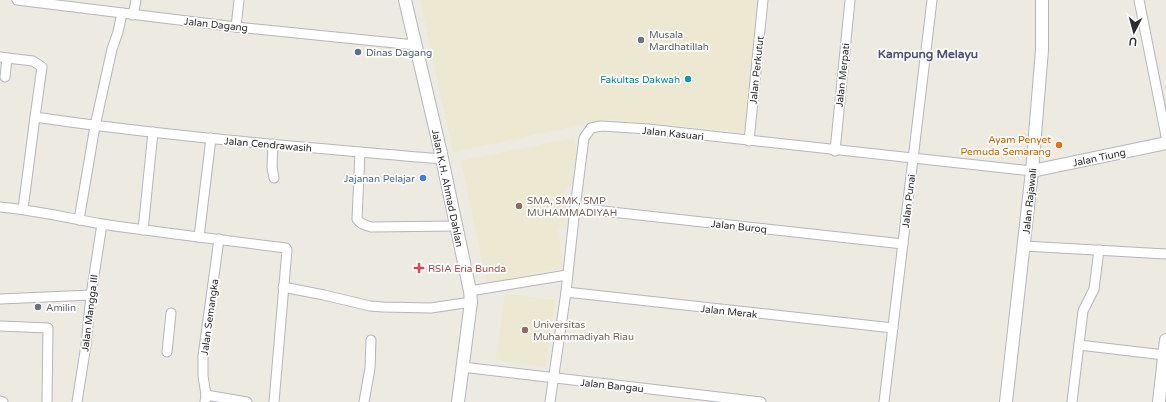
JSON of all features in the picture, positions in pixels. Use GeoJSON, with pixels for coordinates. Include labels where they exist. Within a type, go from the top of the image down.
{"type":"FeatureCollection","features":[{"type":"Feature","properties":{"kind":"main road","name":"Jalan K.H. Ahmad Dahlan"},"geometry":{"type":"LineString","coordinates":[[404,0],[442,159],[471,297],[458,402]]}},
{"type":"Feature","properties":{"kind":"main road","name":"Jalan Rajawali"},"geometry":{"type":"LineString","coordinates":[[1006,402],[1032,171],[1042,50],[1042,0]]}},
{"type":"Feature","properties":{"kind":"main road","name":"Jalan Tiung"},"geometry":{"type":"LineString","coordinates":[[1032,171],[1166,143]]}},
{"type":"Feature","properties":{"kind":"main road"},"geometry":{"type":"LineString","coordinates":[[1160,402],[1166,340]]}},
{"type":"Feature","properties":{"kind":"street","name":"Jalan Dagang"},"geometry":{"type":"LineString","coordinates":[[17,0],[236,27],[415,44]]}},
{"type":"Feature","properties":{"kind":"street"},"geometry":{"type":"LineString","coordinates":[[133,15],[136,0]]}},
{"type":"Feature","properties":{"kind":"street"},"geometry":{"type":"LineString","coordinates":[[236,27],[239,0]]}},
{"type":"Feature","properties":{"kind":"street","name":"Jalan Perkutut"},"geometry":{"type":"LineString","coordinates":[[749,141],[763,0]]}},
{"type":"Feature","properties":{"kind":"street","name":"Jalan Merpati"},"geometry":{"type":"LineString","coordinates":[[835,150],[850,0]]}},
{"type":"Feature","properties":{"kind":"street","name":"Jalan Punai"},"geometry":{"type":"LineString","coordinates":[[884,402],[932,0]]}},
{"type":"Feature","properties":{"kind":"street"},"geometry":{"type":"LineString","coordinates":[[1139,0],[1166,136]]}},
{"type":"Feature","properties":{"kind":"street"},"geometry":{"type":"LineString","coordinates":[[79,220],[95,126],[112,49],[118,32],[122,13]]}},
{"type":"Feature","properties":{"kind":"street"},"geometry":{"type":"LineString","coordinates":[[5,77],[4,58],[33,61],[42,67],[23,209]]}},
{"type":"Feature","properties":{"kind":"street","name":"Jalan Cendrawasih"},"geometry":{"type":"LineString","coordinates":[[35,117],[95,126],[211,138],[442,159]]}},
{"type":"Feature","properties":{"kind":"street","name":"Jalan Kasuari"},"geometry":{"type":"LineString","coordinates":[[550,402],[566,292],[584,138],[591,128],[601,126],[648,130],[1032,171]]}},
{"type":"Feature","properties":{"kind":"street"},"geometry":{"type":"LineString","coordinates":[[143,230],[153,132]]}},
{"type":"Feature","properties":{"kind":"street"},"geometry":{"type":"LineString","coordinates":[[199,237],[211,138]]}},
{"type":"Feature","properties":{"kind":"street"},"geometry":{"type":"LineString","coordinates":[[273,144],[272,166],[274,178]]}},
{"type":"Feature","properties":{"kind":"street"},"geometry":{"type":"LineString","coordinates":[[360,152],[357,219],[359,222],[371,226],[456,226]]}},
{"type":"Feature","properties":{"kind":"street"},"geometry":{"type":"LineString","coordinates":[[0,207],[23,209],[143,230],[286,248],[274,402]]}},
{"type":"Feature","properties":{"kind":"street","name":"Jalan Buroq"},"geometry":{"type":"LineString","coordinates":[[575,208],[903,244]]}},
{"type":"Feature","properties":{"kind":"street","name":"Jalan Mangga III"},"geometry":{"type":"LineString","coordinates":[[77,402],[102,224]]}},
{"type":"Feature","properties":{"kind":"street","name":"Jalan Semangka"},"geometry":{"type":"LineString","coordinates":[[219,239],[203,356],[205,399],[247,402]]}},
{"type":"Feature","properties":{"kind":"street"},"geometry":{"type":"LineString","coordinates":[[1024,246],[1166,254]]}},
{"type":"Feature","properties":{"kind":"street"},"geometry":{"type":"LineString","coordinates":[[1072,402],[1083,312],[1093,293],[1095,285],[1098,250]]}},
{"type":"Feature","properties":{"kind":"street"},"geometry":{"type":"LineString","coordinates":[[282,287],[370,306],[431,308],[471,297],[567,275]]}},
{"type":"Feature","properties":{"kind":"street","name":"Jalan Merak"},"geometry":{"type":"LineString","coordinates":[[566,292],[893,328]]}},
{"type":"Feature","properties":{"kind":"street"},"geometry":{"type":"LineString","coordinates":[[0,299],[91,295]]}},
{"type":"Feature","properties":{"kind":"street"},"geometry":{"type":"LineString","coordinates":[[167,352],[171,313]]}},
{"type":"Feature","properties":{"kind":"street"},"geometry":{"type":"LineString","coordinates":[[0,326],[48,328],[48,402]]}},
{"type":"Feature","properties":{"kind":"street"},"geometry":{"type":"LineString","coordinates":[[364,402],[370,368],[371,340]]}},
{"type":"Feature","properties":{"kind":"street"},"geometry":{"type":"LineString","coordinates":[[1079,346],[1164,355]]}},
{"type":"Feature","properties":{"kind":"street","name":"Jalan Bangau"},"geometry":{"type":"LineString","coordinates":[[462,367],[553,379],[761,402]]}},
{"type":"Feature","properties":{"kind":"shaded area"},"geometry":{"type":"Polygon","coordinates":[[[420,0],[757,0],[746,132],[610,119],[453,152],[420,0]]]}},
{"type":"Feature","properties":{"kind":"shaded area","name":"SMA, SMK, SMP MUHAMMADIYAH"},"geometry":{"type":"Polygon","coordinates":[[[574,138],[581,169],[577,185],[565,188],[571,225],[557,228],[564,268],[487,283],[461,161],[574,138]]]}},
{"type":"Feature","properties":{"kind":"shaded area","name":"Universitas Muhammadiyah Riau"},"geometry":{"type":"Polygon","coordinates":[[[505,294],[555,300],[545,367],[496,360],[505,294]]]}},
{"type":"Feature","properties":{"kind":"place","name":"Musala Mardhatillah"},"geometry":{"type":"Point","coordinates":[641,40]}},
{"type":"Feature","properties":{"kind":"place","name":"Dinas Dagang"},"geometry":{"type":"Point","coordinates":[358,52]}},
{"type":"Feature","properties":{"kind":"place","name":"Fakultas Dakwah"},"geometry":{"type":"Point","coordinates":[688,79]}},
{"type":"Feature","properties":{"kind":"place","name":"Ayam Penyet Pemuda Semarang"},"geometry":{"type":"Point","coordinates":[1059,145]}},
{"type":"Feature","properties":{"kind":"place","name":"Jajanan Pelajar"},"geometry":{"type":"Point","coordinates":[423,178]}},
{"type":"Feature","properties":{"kind":"place","name":"SMA, SMK, SMP MUHAMMADIYAH"},"geometry":{"type":"Point","coordinates":[519,206]}},
{"type":"Feature","properties":{"kind":"place","name":"RSIA Eria Bunda"},"geometry":{"type":"Point","coordinates":[419,268]}},
{"type":"Feature","properties":{"kind":"place","name":"Amilin"},"geometry":{"type":"Point","coordinates":[38,307]}},
{"type":"Feature","properties":{"kind":"place","name":"Universitas Muhammadiyah Riau"},"geometry":{"type":"Point","coordinates":[525,330]}},
{"type":"Feature","properties":{"kind":"district","name":"Kampung Melayu"},"geometry":{"type":"Point","coordinates":[928,54]}}]}
